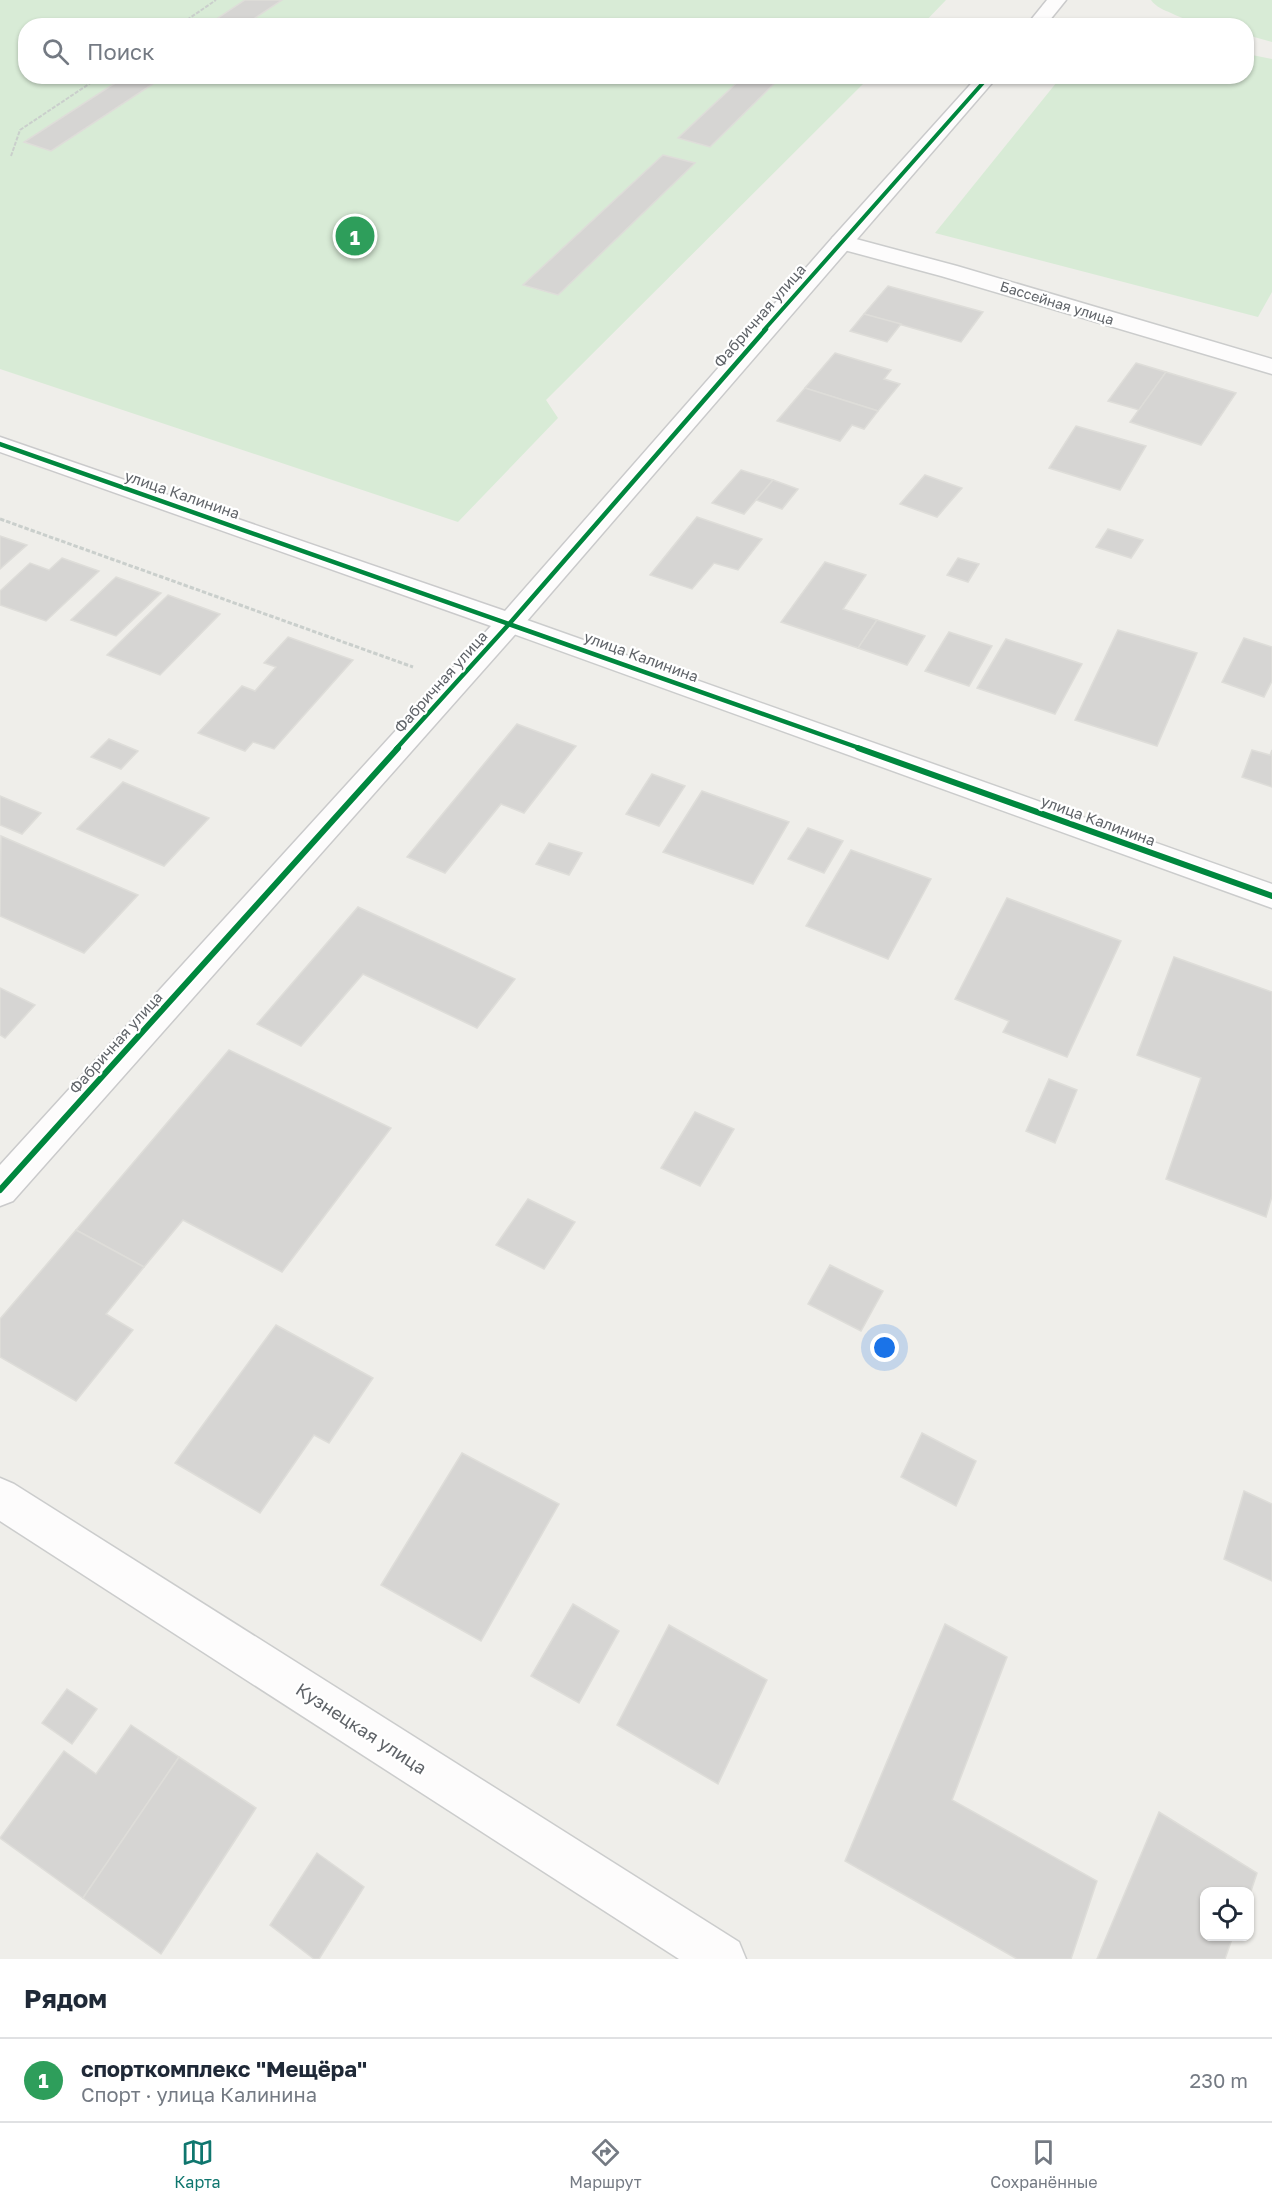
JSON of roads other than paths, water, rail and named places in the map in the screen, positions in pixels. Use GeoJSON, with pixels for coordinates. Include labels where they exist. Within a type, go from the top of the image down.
{"type":"FeatureCollection","features":[{"type":"Feature","properties":{"kind":"street"},"geometry":{"type":"LineString","coordinates":[[1042,18],[1057,0]]}},
{"type":"Feature","properties":{"kind":"street","name":"Фабричная улица"},"geometry":{"type":"LineString","coordinates":[[0,1190],[510,623],[841,242],[982,84]]}},
{"type":"Feature","properties":{"kind":"street","name":"Бассейная улица"},"geometry":{"type":"LineString","coordinates":[[841,242],[949,271],[1272,367]]}},
{"type":"Feature","properties":{"kind":"street","name":"улица Калинина"},"geometry":{"type":"LineString","coordinates":[[0,444],[510,623],[1272,896]]}},
{"type":"Feature","properties":{"kind":"street","name":"Кузнецкая улица"},"geometry":{"type":"LineString","coordinates":[[0,1498],[722,1959]]}},
{"type":"Feature","properties":{"kind":"place","name":"спорткомплекс \"Мещёра\""},"geometry":{"type":"Point","coordinates":[355,236]}}]}
